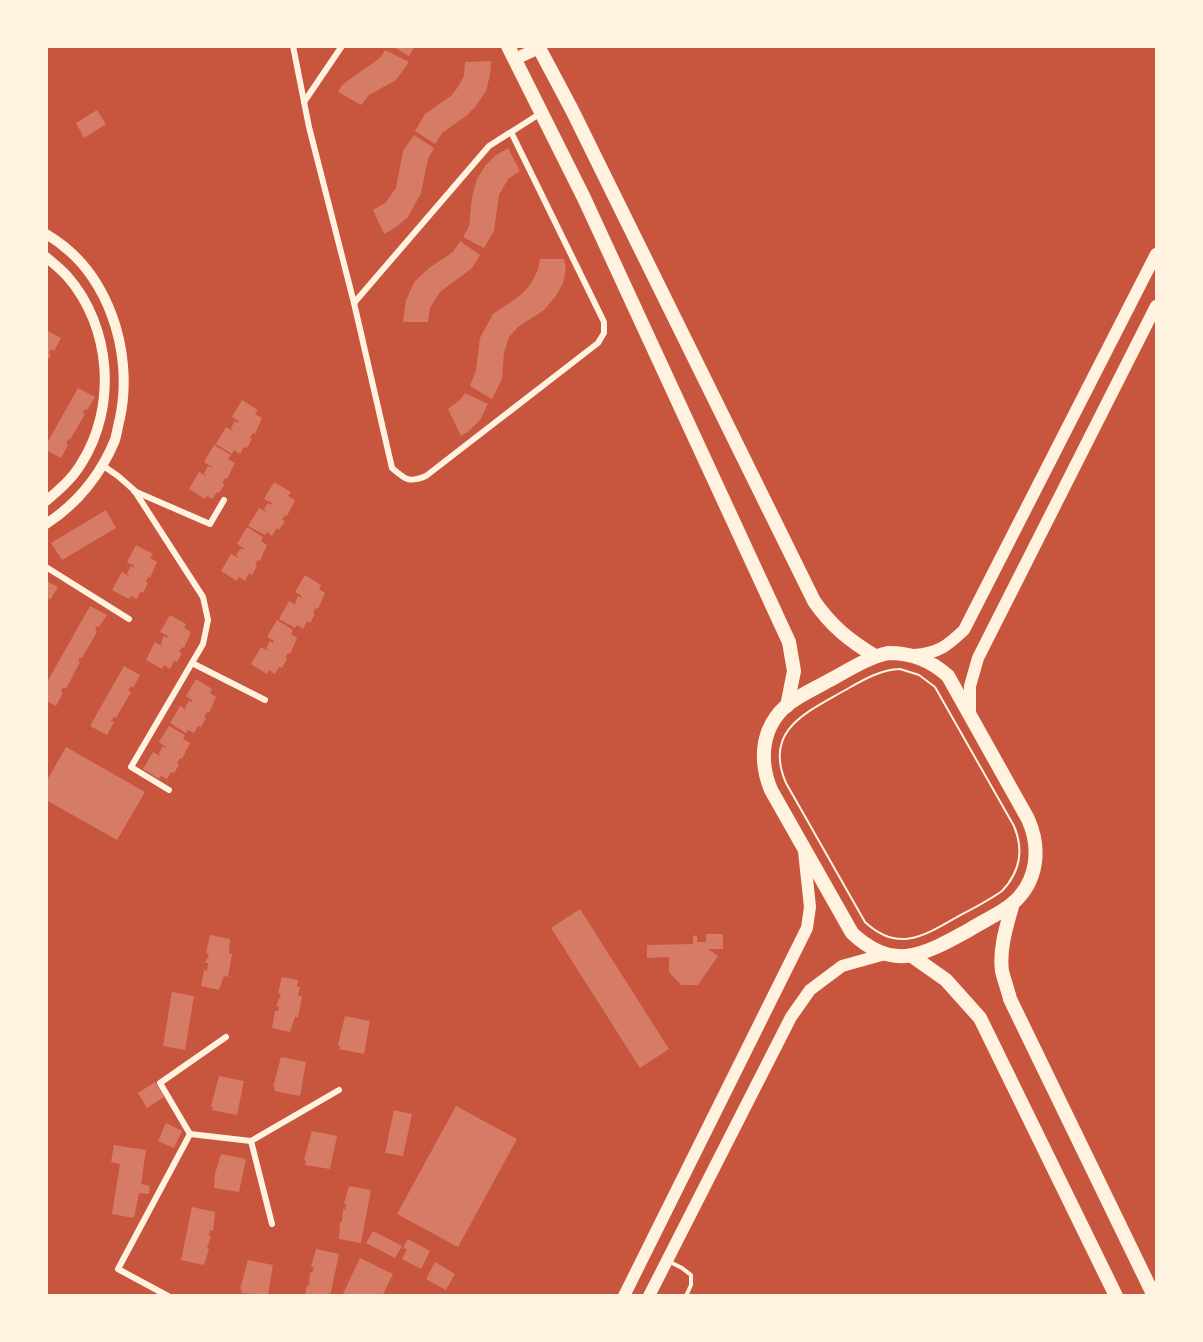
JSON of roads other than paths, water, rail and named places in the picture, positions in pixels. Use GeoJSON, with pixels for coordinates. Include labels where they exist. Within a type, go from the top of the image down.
{"type":"FeatureCollection","features":[{"type":"Feature","properties":{"kind":"main road"},"geometry":{"type":"LineString","coordinates":[[508,46],[584,198],[789,642],[794,671],[787,706]]}},
{"type":"Feature","properties":{"kind":"main road"},"geometry":{"type":"LineString","coordinates":[[515,59],[538,47],[572,110],[814,601],[834,627],[847,639],[875,656]]}},
{"type":"Feature","properties":{"kind":"main road"},"geometry":{"type":"LineString","coordinates":[[885,954],[862,942],[852,933],[771,790],[763,766],[763,752],[770,727],[787,706],[875,656],[901,653],[933,654],[949,644],[964,630],[1156,254]]}},
{"type":"Feature","properties":{"kind":"main road"},"geometry":{"type":"LineString","coordinates":[[970,715],[970,686],[978,658],[1156,306]]}},
{"type":"Feature","properties":{"kind":"main road"},"geometry":{"type":"LineString","coordinates":[[650,1296],[791,1017],[810,990],[842,966],[885,954],[912,956],[936,948],[1013,903],[1026,888],[1034,870],[1036,857],[1033,830],[970,715],[948,676],[927,660],[914,655]]}},
{"type":"Feature","properties":{"kind":"main road"},"geometry":{"type":"LineString","coordinates":[[624,1296],[807,928],[810,907],[804,850]]}},
{"type":"Feature","properties":{"kind":"main road"},"geometry":{"type":"LineString","coordinates":[[1013,903],[1004,932],[1002,952],[1002,971],[1011,999],[1154,1296]]}},
{"type":"Feature","properties":{"kind":"main road"},"geometry":{"type":"LineString","coordinates":[[912,956],[946,980],[980,1018],[1116,1296]]}},
{"type":"Feature","properties":{"kind":"main road"},"geometry":{"type":"LineString","coordinates":[[646,1251],[667,1261]]}},
{"type":"Feature","properties":{"kind":"street"},"geometry":{"type":"LineString","coordinates":[[293,46],[309,127],[354,303],[392,468],[405,479],[414,481],[426,476],[598,343],[604,333],[604,322],[512,134]]}},
{"type":"Feature","properties":{"kind":"street"},"geometry":{"type":"LineString","coordinates":[[304,102],[342,46]]}},
{"type":"Feature","properties":{"kind":"street"},"geometry":{"type":"LineString","coordinates":[[354,303],[489,146],[512,134],[542,113]]}},
{"type":"Feature","properties":{"kind":"street"},"geometry":{"type":"LineString","coordinates":[[46,234],[87,271],[101,292],[117,329],[123,366],[124,398],[115,439],[97,474],[79,497],[46,524]]}},
{"type":"Feature","properties":{"kind":"street"},"geometry":{"type":"LineString","coordinates":[[46,257],[67,276],[85,301],[99,334],[105,368],[105,396],[97,432],[81,464],[65,484],[46,501]]}},
{"type":"Feature","properties":{"kind":"street"},"geometry":{"type":"LineString","coordinates":[[72,283],[87,271]]}},
{"type":"Feature","properties":{"kind":"street"},"geometry":{"type":"LineString","coordinates":[[102,465],[134,490],[203,597],[208,621],[203,644],[131,767],[169,790]]}},
{"type":"Feature","properties":{"kind":"street"},"geometry":{"type":"LineString","coordinates":[[134,490],[210,524],[224,500]]}},
{"type":"Feature","properties":{"kind":"street"},"geometry":{"type":"LineString","coordinates":[[46,567],[129,619]]}},
{"type":"Feature","properties":{"kind":"street"},"geometry":{"type":"LineString","coordinates":[[192,663],[265,700]]}},
{"type":"Feature","properties":{"kind":"street"},"geometry":{"type":"LineString","coordinates":[[190,1134],[160,1083],[226,1037]]}},
{"type":"Feature","properties":{"kind":"street"},"geometry":{"type":"LineString","coordinates":[[190,1134],[251,1141],[339,1090]]}},
{"type":"Feature","properties":{"kind":"street"},"geometry":{"type":"LineString","coordinates":[[168,1296],[118,1269],[190,1134]]}},
{"type":"Feature","properties":{"kind":"street"},"geometry":{"type":"LineString","coordinates":[[251,1141],[272,1224]]}},
{"type":"Feature","properties":{"kind":"lane"},"geometry":{"type":"LineString","coordinates":[[667,1261],[691,1275],[691,1285],[686,1296]]}}]}
